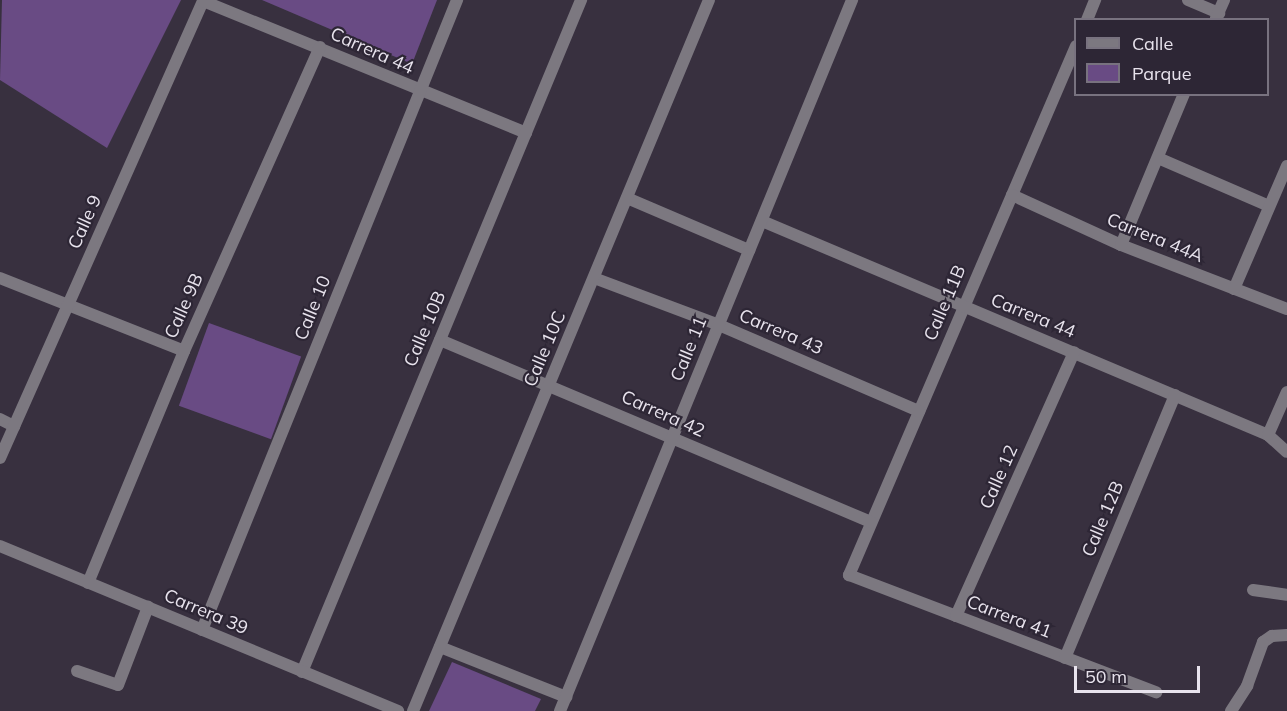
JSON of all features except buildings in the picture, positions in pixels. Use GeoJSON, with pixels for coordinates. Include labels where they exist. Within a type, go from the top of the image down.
{"type":"FeatureCollection","features":[{"type":"Feature","properties":{"kind":"street","name":"Calle 10"},"geometry":{"type":"LineString","coordinates":[[202,630],[457,0]]}},
{"type":"Feature","properties":{"kind":"street","name":"Calle 10B"},"geometry":{"type":"LineString","coordinates":[[302,672],[582,0]]}},
{"type":"Feature","properties":{"kind":"street","name":"Calle 10C"},"geometry":{"type":"LineString","coordinates":[[413,711],[710,0]]}},
{"type":"Feature","properties":{"kind":"street","name":"Calle 11"},"geometry":{"type":"LineString","coordinates":[[560,711],[852,0]]}},
{"type":"Feature","properties":{"kind":"street"},"geometry":{"type":"LineString","coordinates":[[1088,18],[1095,0]]}},
{"type":"Feature","properties":{"kind":"street"},"geometry":{"type":"LineString","coordinates":[[1188,0],[1217,16],[1224,0]]}},
{"type":"Feature","properties":{"kind":"street","name":"Carrera 44"},"geometry":{"type":"LineString","coordinates":[[202,1],[320,47],[420,92],[526,134]]}},
{"type":"Feature","properties":{"kind":"street","name":"Calle 9"},"geometry":{"type":"LineString","coordinates":[[0,458],[202,1]]}},
{"type":"Feature","properties":{"kind":"street","name":"Calle 9B"},"geometry":{"type":"LineString","coordinates":[[88,583],[184,351],[320,47]]}},
{"type":"Feature","properties":{"kind":"street","name":"Calle 11B"},"geometry":{"type":"LineString","coordinates":[[849,575],[1074,51]]}},
{"type":"Feature","properties":{"kind":"street"},"geometry":{"type":"LineString","coordinates":[[1121,245],[1184,96]]}},
{"type":"Feature","properties":{"kind":"street"},"geometry":{"type":"LineString","coordinates":[[1158,158],[1269,206]]}},
{"type":"Feature","properties":{"kind":"street"},"geometry":{"type":"LineString","coordinates":[[1234,289],[1269,206],[1282,191],[1287,166]]}},
{"type":"Feature","properties":{"kind":"street","name":"Carrera 44A"},"geometry":{"type":"LineString","coordinates":[[1012,195],[1121,245],[1287,309]]}},
{"type":"Feature","properties":{"kind":"street"},"geometry":{"type":"LineString","coordinates":[[627,198],[749,250]]}},
{"type":"Feature","properties":{"kind":"street","name":"Carrera 44"},"geometry":{"type":"LineString","coordinates":[[762,221],[1268,435],[1287,452]]}},
{"type":"Feature","properties":{"kind":"street","name":"Carrera 43"},"geometry":{"type":"LineString","coordinates":[[594,278],[718,325],[919,411]]}},
{"type":"Feature","properties":{"kind":"street"},"geometry":{"type":"LineString","coordinates":[[0,279],[184,351]]}},
{"type":"Feature","properties":{"kind":"street","name":"Carrera 42"},"geometry":{"type":"LineString","coordinates":[[440,340],[550,383],[672,439],[872,522]]}},
{"type":"Feature","properties":{"kind":"street","name":"Calle 12"},"geometry":{"type":"LineString","coordinates":[[956,616],[1074,352]]}},
{"type":"Feature","properties":{"kind":"street"},"geometry":{"type":"LineString","coordinates":[[1268,435],[1287,392]]}},
{"type":"Feature","properties":{"kind":"street","name":"Calle 12B"},"geometry":{"type":"LineString","coordinates":[[1065,657],[1175,395]]}},
{"type":"Feature","properties":{"kind":"street"},"geometry":{"type":"LineString","coordinates":[[0,419],[14,426]]}},
{"type":"Feature","properties":{"kind":"street","name":"Carrera 39"},"geometry":{"type":"LineString","coordinates":[[0,546],[398,711]]}},
{"type":"Feature","properties":{"kind":"street","name":"Carrera 41"},"geometry":{"type":"LineString","coordinates":[[849,575],[1156,692]]}},
{"type":"Feature","properties":{"kind":"street"},"geometry":{"type":"LineString","coordinates":[[1253,590],[1287,595]]}},
{"type":"Feature","properties":{"kind":"street"},"geometry":{"type":"LineString","coordinates":[[77,671],[118,686],[148,608]]}},
{"type":"Feature","properties":{"kind":"street"},"geometry":{"type":"LineString","coordinates":[[1231,711],[1250,679],[1261,644],[1272,636],[1286,638]]}},
{"type":"Feature","properties":{"kind":"street"},"geometry":{"type":"LineString","coordinates":[[440,647],[566,697]]}},
{"type":"Feature","properties":{"kind":"green space"},"geometry":{"type":"Polygon","coordinates":[[[2,0],[181,0],[107,148],[0,80],[2,0]]]}},
{"type":"Feature","properties":{"kind":"green space"},"geometry":{"type":"Polygon","coordinates":[[[262,0],[437,0],[412,64],[262,0]]]}},
{"type":"Feature","properties":{"kind":"green space"},"geometry":{"type":"Polygon","coordinates":[[[209,323],[301,357],[271,439],[179,406],[209,323]]]}},
{"type":"Feature","properties":{"kind":"green space"},"geometry":{"type":"Polygon","coordinates":[[[452,662],[541,699],[535,711],[429,711],[452,662]]]}}]}
